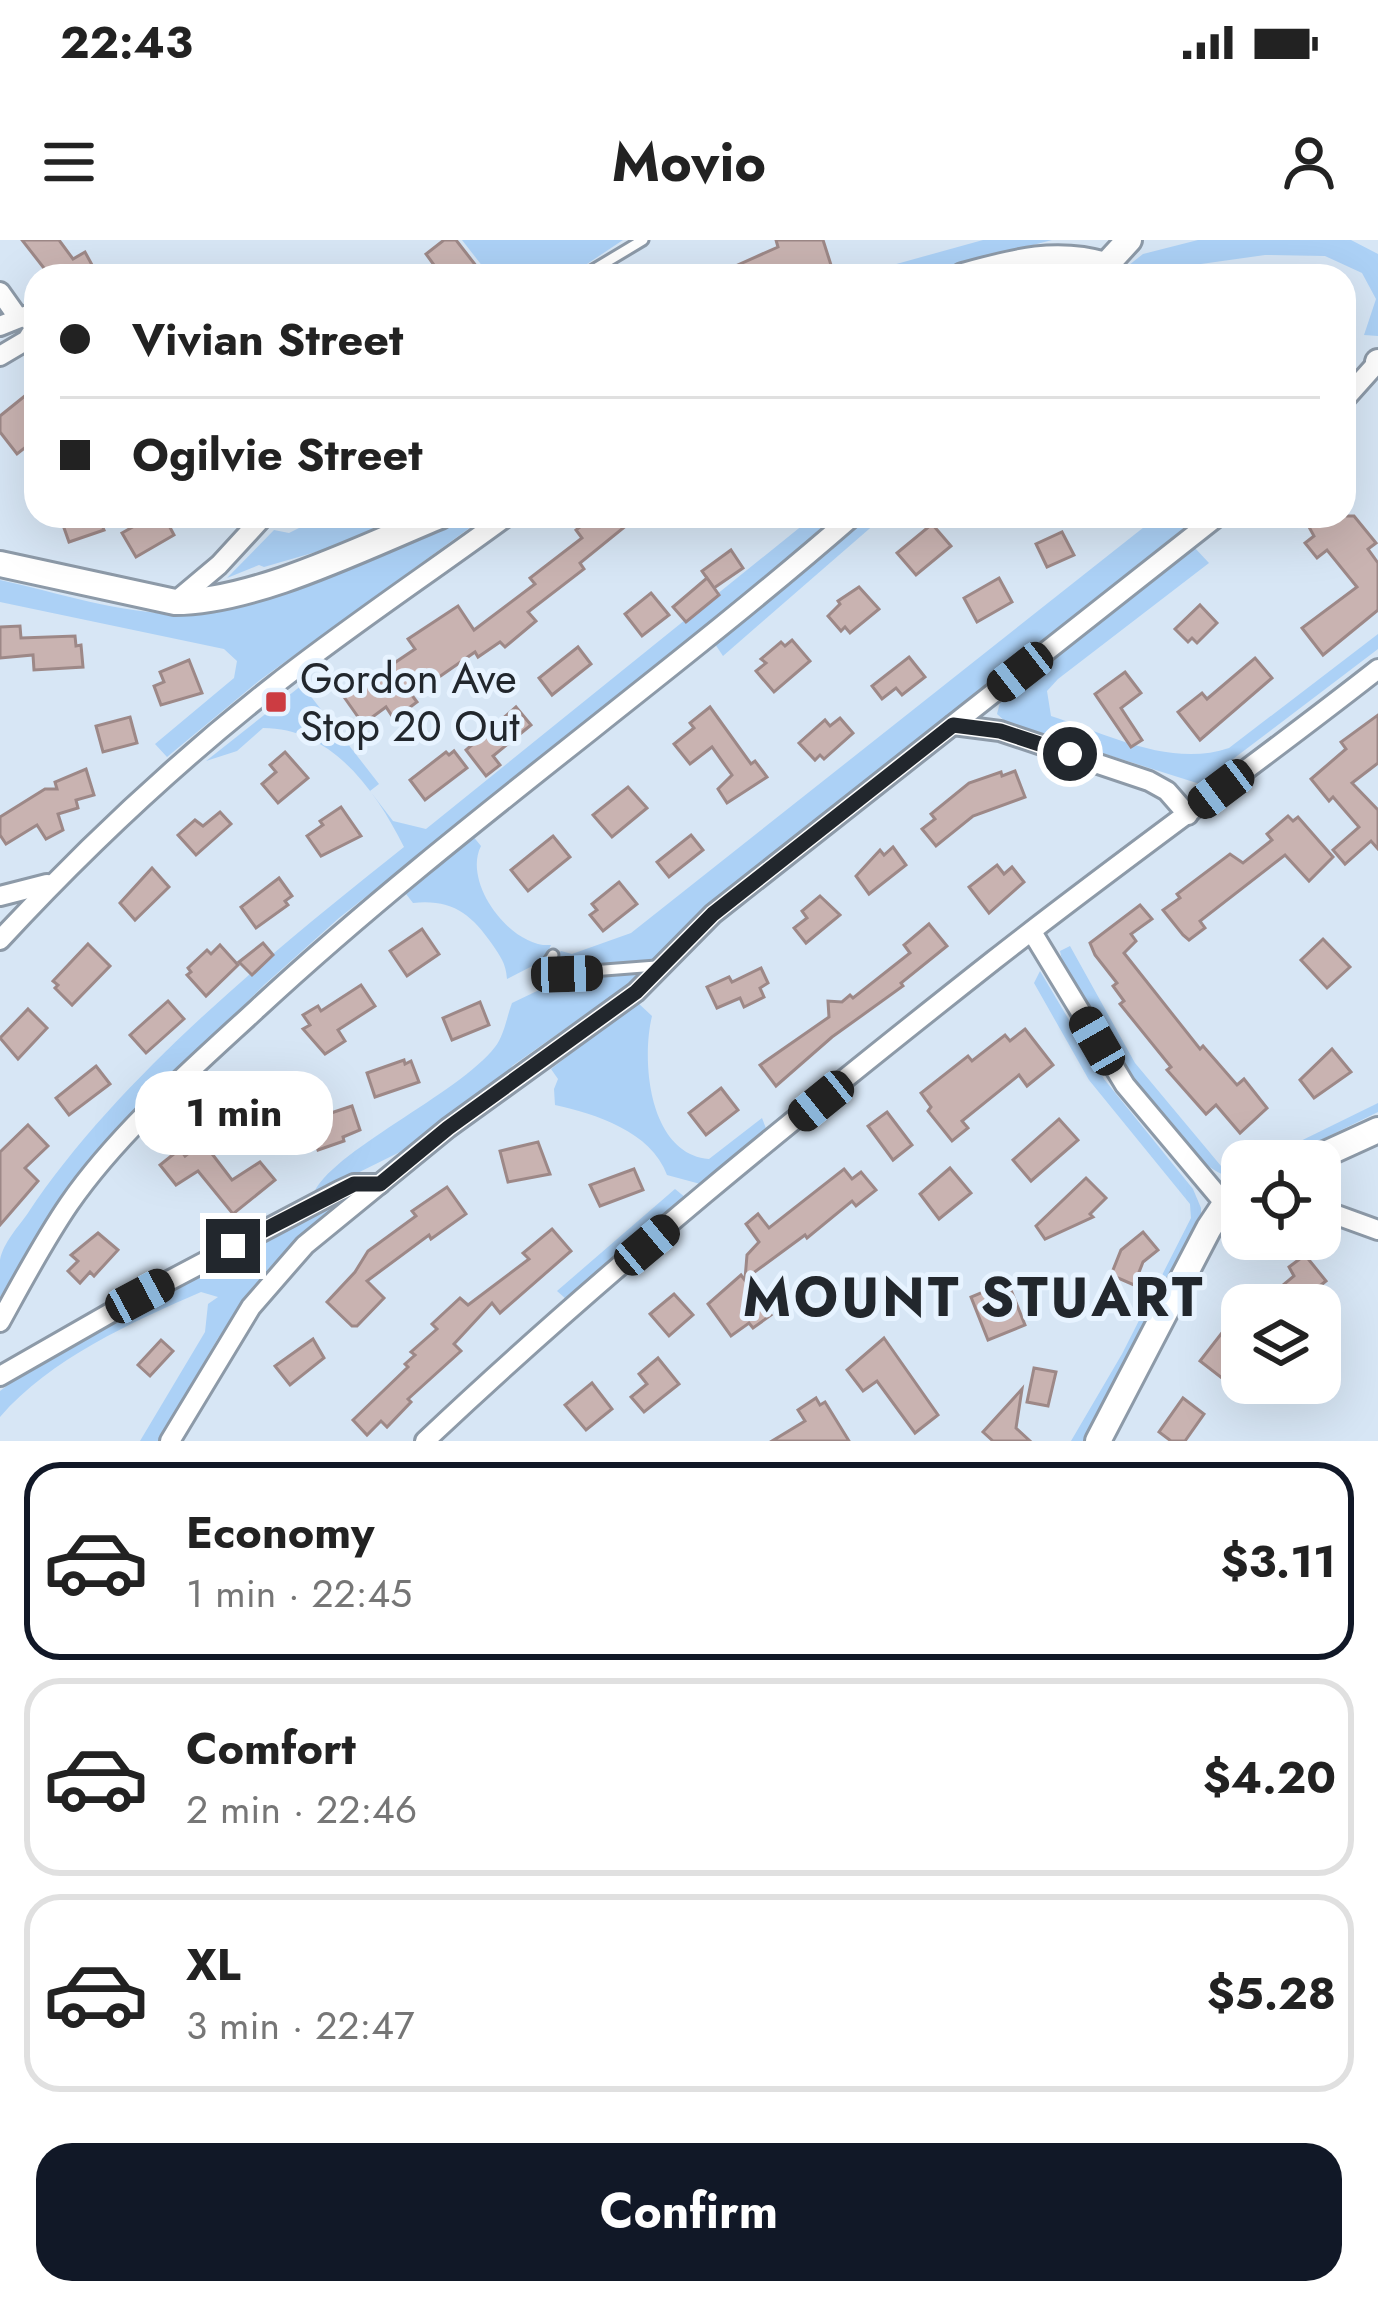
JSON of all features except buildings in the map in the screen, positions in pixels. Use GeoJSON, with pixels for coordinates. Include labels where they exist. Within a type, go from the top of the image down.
{"type":"FeatureCollection","features":[{"type":"Feature","properties":{"kind":"street"},"geometry":{"type":"LineString","coordinates":[[1108,264],[1129,240]]}},
{"type":"Feature","properties":{"kind":"street"},"geometry":{"type":"LineString","coordinates":[[1013,264],[1073,256],[1088,264]]}},
{"type":"Feature","properties":{"kind":"street"},"geometry":{"type":"LineString","coordinates":[[0,292],[9,321]]}},
{"type":"Feature","properties":{"kind":"street"},"geometry":{"type":"LineString","coordinates":[[1356,387],[1378,363]]}},
{"type":"Feature","properties":{"kind":"street"},"geometry":{"type":"LineString","coordinates":[[175,602],[253,528]]}},
{"type":"Feature","properties":{"kind":"street"},"geometry":{"type":"LineString","coordinates":[[0,564],[175,602],[201,602],[230,596],[408,528]]}},
{"type":"Feature","properties":{"kind":"street"},"geometry":{"type":"LineString","coordinates":[[0,940],[196,749],[491,528]]}},
{"type":"Feature","properties":{"kind":"street"},"geometry":{"type":"LineString","coordinates":[[0,1322],[71,1202],[144,1118],[233,1030],[429,859],[839,528]]}},
{"type":"Feature","properties":{"kind":"street"},"geometry":{"type":"LineString","coordinates":[[170,1441],[207,1374],[280,1270],[448,1128],[636,992],[748,886],[1203,528]]}},
{"type":"Feature","properties":{"kind":"street"},"geometry":{"type":"LineString","coordinates":[[425,1441],[507,1363],[629,1259],[1032,932],[1378,668]]}},
{"type":"Feature","properties":{"kind":"street"},"geometry":{"type":"LineString","coordinates":[[953,725],[1000,731],[1149,781],[1167,791],[1188,815]]}},
{"type":"Feature","properties":{"kind":"street"},"geometry":{"type":"LineString","coordinates":[[0,896],[56,881]]}},
{"type":"Feature","properties":{"kind":"street"},"geometry":{"type":"LineString","coordinates":[[1032,932],[1125,1085],[1221,1185]]}},
{"type":"Feature","properties":{"kind":"street"},"geometry":{"type":"LineString","coordinates":[[1341,1147],[1378,1130]]}},
{"type":"Feature","properties":{"kind":"street"},"geometry":{"type":"LineString","coordinates":[[0,1376],[338,1191],[354,1184],[380,1184]]}},
{"type":"Feature","properties":{"kind":"street"},"geometry":{"type":"LineString","coordinates":[[1341,1217],[1378,1230]]}},
{"type":"Feature","properties":{"kind":"street"},"geometry":{"type":"LineString","coordinates":[[1098,1441],[1221,1222]]}},
{"type":"Feature","properties":{"kind":"lane"},"geometry":{"type":"LineString","coordinates":[[603,264],[643,240]]}},
{"type":"Feature","properties":{"kind":"lane"},"geometry":{"type":"LineString","coordinates":[[553,955],[546,967],[553,974],[662,966]]}},
{"type":"Feature","properties":{"kind":"shaded area"},"geometry":{"type":"Polygon","coordinates":[[[462,240],[623,240],[587,264],[481,264],[462,240]]]}},
{"type":"Feature","properties":{"kind":"shaded area"},"geometry":{"type":"Polygon","coordinates":[[[983,240],[1052,240],[960,264],[896,264],[983,240]]]}},
{"type":"Feature","properties":{"kind":"shaded area"},"geometry":{"type":"Polygon","coordinates":[[[1198,240],[1351,240],[1378,254],[1378,336],[1364,335],[1376,299],[1356,264],[1325,256],[1265,255],[1201,264],[1130,264],[1143,254],[1198,240]]]}},
{"type":"Feature","properties":{"kind":"shaded area"},"geometry":{"type":"Polygon","coordinates":[[[299,528],[379,528],[227,578],[274,530],[289,533],[299,528]]]}},
{"type":"Feature","properties":{"kind":"shaded area"},"geometry":{"type":"Polygon","coordinates":[[[440,528],[469,528],[260,680],[167,757],[155,744],[234,678],[237,661],[224,649],[0,602],[0,580],[126,609],[201,613],[367,558],[440,528]]]}},
{"type":"Feature","properties":{"kind":"shaded area"},"geometry":{"type":"Polygon","coordinates":[[[799,528],[825,528],[716,620],[339,918],[264,985],[112,1137],[35,1239],[0,1297],[0,1260],[8,1241],[107,1113],[253,971],[404,847],[365,785],[331,751],[310,739],[263,728],[237,751],[206,761],[302,685],[379,784],[370,791],[393,821],[426,829],[799,528]]]}},
{"type":"Feature","properties":{"kind":"shaded area"},"geometry":{"type":"Polygon","coordinates":[[[853,528],[870,528],[723,656],[715,644],[853,528]]]}},
{"type":"Feature","properties":{"kind":"shaded area"},"geometry":{"type":"Polygon","coordinates":[[[1143,528],[1186,528],[819,816],[702,913],[630,983],[512,1066],[506,1080],[402,1151],[313,1195],[343,1160],[478,1065],[498,1042],[512,1003],[562,979],[569,970],[559,967],[554,958],[561,951],[572,954],[631,933],[1143,528]]]}},
{"type":"Feature","properties":{"kind":"shaded area"},"geometry":{"type":"Polygon","coordinates":[[[1194,547],[1209,563],[1058,679],[1047,691],[1051,716],[1139,746],[1207,753],[1229,748],[1378,634],[1378,649],[1200,784],[1007,723],[997,714],[1001,699],[1194,547]]]}},
{"type":"Feature","properties":{"kind":"shaded area"},"geometry":{"type":"Polygon","coordinates":[[[472,835],[481,846],[478,878],[494,910],[521,936],[551,945],[544,960],[507,979],[500,956],[468,917],[450,906],[413,903],[403,890],[472,835]]]}},
{"type":"Feature","properties":{"kind":"shaded area"},"geometry":{"type":"Polygon","coordinates":[[[1070,946],[1135,1063],[1221,1166],[1221,1173],[1167,1125],[1093,1015],[1060,951],[1070,946]]]}},
{"type":"Feature","properties":{"kind":"shaded area"},"geometry":{"type":"Polygon","coordinates":[[[1040,971],[1104,1079],[1193,1189],[1201,1208],[1201,1219],[1084,1441],[1071,1441],[1122,1354],[1191,1218],[1190,1204],[1089,1080],[1034,983],[1040,971]]]}},
{"type":"Feature","properties":{"kind":"shaded area"},"geometry":{"type":"Polygon","coordinates":[[[637,1002],[652,1016],[649,1080],[662,1123],[673,1141],[709,1159],[762,1118],[767,1131],[704,1185],[667,1175],[648,1147],[620,1127],[555,1105],[558,1079],[551,1069],[637,1002]]]}},
{"type":"Feature","properties":{"kind":"shaded area"},"geometry":{"type":"Polygon","coordinates":[[[1378,1103],[1378,1112],[1321,1140],[1303,1140],[1378,1103]]]}},
{"type":"Feature","properties":{"kind":"shaded area"},"geometry":{"type":"Polygon","coordinates":[[[675,1189],[686,1198],[566,1299],[557,1291],[675,1189]]]}},
{"type":"Feature","properties":{"kind":"shaded area"},"geometry":{"type":"Polygon","coordinates":[[[340,1201],[269,1268],[218,1338],[158,1441],[140,1441],[205,1332],[208,1304],[218,1297],[201,1292],[93,1344],[43,1377],[0,1417],[0,1391],[51,1353],[340,1201]]]}},
{"type":"Feature","properties":{"kind":"place","name":"Gordon Ave Stop 20 Out"},"geometry":{"type":"Point","coordinates":[276,702]}},
{"type":"Feature","properties":{"kind":"district","name":"MOUNT STUART"},"geometry":{"type":"Point","coordinates":[974,1297]}},
{"type":"Feature","properties":{"kind":"route"},"geometry":{"type":"LineString","coordinates":[[233,1246],[354,1184],[380,1184],[448,1128],[636,992],[713,914],[953,725],[1000,731],[1070,754]]}}]}
